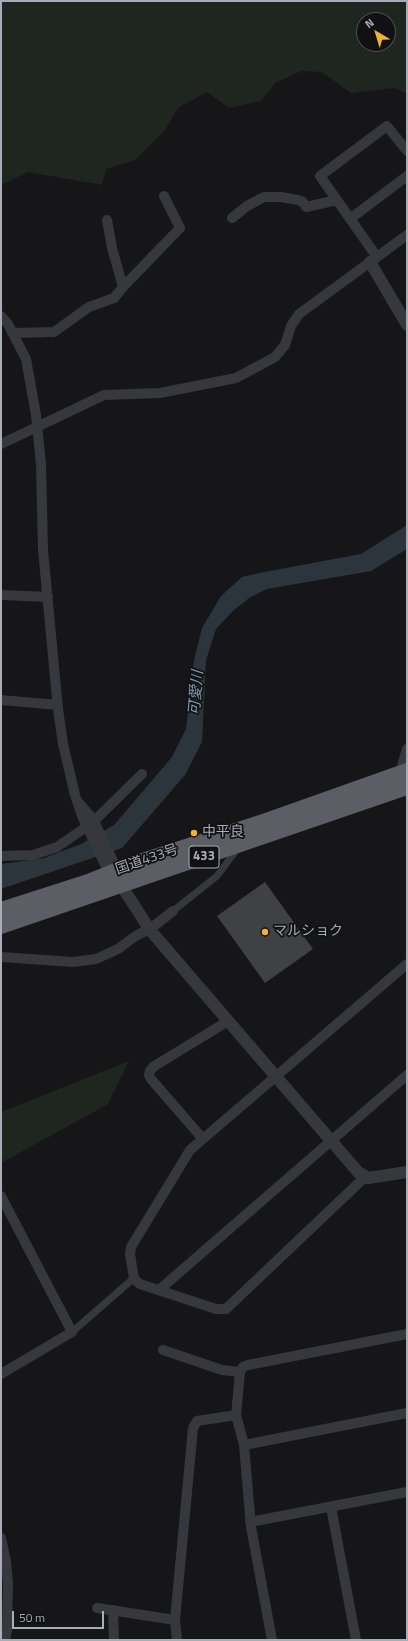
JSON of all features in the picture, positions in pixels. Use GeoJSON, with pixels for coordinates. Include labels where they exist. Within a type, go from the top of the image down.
{"type":"FeatureCollection","features":[{"type":"Feature","properties":{"kind":"highway","name":"国道433号"},"geometry":{"type":"LineString","coordinates":[[1,926],[113,869],[241,844],[405,780]]}},
{"type":"Feature","properties":{"kind":"highway","name":"国道433号"},"geometry":{"type":"LineString","coordinates":[[1,910],[113,869],[266,821],[405,780]]}},
{"type":"Feature","properties":{"kind":"street"},"geometry":{"type":"LineString","coordinates":[[407,151],[388,126],[320,176],[350,219],[407,324]]}},
{"type":"Feature","properties":{"kind":"street"},"geometry":{"type":"LineString","coordinates":[[350,219],[407,176]]}},
{"type":"Feature","properties":{"kind":"street"},"geometry":{"type":"LineString","coordinates":[[12,333],[54,332],[89,307],[114,298],[180,228],[164,196]]}},
{"type":"Feature","properties":{"kind":"street"},"geometry":{"type":"LineString","coordinates":[[232,218],[247,206],[264,197],[281,197],[298,200],[303,202],[306,207],[337,200]]}},
{"type":"Feature","properties":{"kind":"street"},"geometry":{"type":"LineString","coordinates":[[107,220],[112,248],[123,287]]}},
{"type":"Feature","properties":{"kind":"street"},"geometry":{"type":"LineString","coordinates":[[1,444],[104,395],[160,393],[236,378],[275,357],[285,345],[291,326],[299,314],[407,235]]}},
{"type":"Feature","properties":{"kind":"street"},"geometry":{"type":"LineString","coordinates":[[1,316],[8,324],[27,362],[41,464],[41,522],[58,705],[63,744],[75,796],[113,869],[148,929],[358,1172],[366,1177],[374,1178],[407,1172]]}},
{"type":"Feature","properties":{"kind":"street"},"geometry":{"type":"LineString","coordinates":[[1,595],[48,597]]}},
{"type":"Feature","properties":{"kind":"street"},"geometry":{"type":"LineString","coordinates":[[1,700],[58,705]]}},
{"type":"Feature","properties":{"kind":"street"},"geometry":{"type":"LineString","coordinates":[[405,780],[403,758],[407,749]]}},
{"type":"Feature","properties":{"kind":"street"},"geometry":{"type":"LineString","coordinates":[[1,856],[33,855],[45,852],[57,847],[92,827],[142,774]]}},
{"type":"Feature","properties":{"kind":"street"},"geometry":{"type":"LineString","coordinates":[[1,957],[73,962],[96,959],[107,955],[148,929],[218,876],[241,844]]}},
{"type":"Feature","properties":{"kind":"street"},"geometry":{"type":"LineString","coordinates":[[366,1177],[226,1309],[216,1309],[140,1284],[134,1278],[130,1254],[132,1244],[188,1152],[407,964]]}},
{"type":"Feature","properties":{"kind":"street"},"geometry":{"type":"LineString","coordinates":[[203,1139],[149,1075],[153,1067],[228,1021]]}},
{"type":"Feature","properties":{"kind":"street"},"geometry":{"type":"LineString","coordinates":[[159,1290],[407,1075]]}},
{"type":"Feature","properties":{"kind":"street"},"geometry":{"type":"LineString","coordinates":[[1,1196],[72,1332]]}},
{"type":"Feature","properties":{"kind":"street"},"geometry":{"type":"LineString","coordinates":[[1,1374],[72,1332],[134,1278]]}},
{"type":"Feature","properties":{"kind":"street"},"geometry":{"type":"LineString","coordinates":[[272,1640],[250,1522],[244,1445],[236,1415],[240,1372],[243,1367],[248,1365],[407,1334]]}},
{"type":"Feature","properties":{"kind":"street"},"geometry":{"type":"LineString","coordinates":[[163,1350],[222,1370],[240,1372]]}},
{"type":"Feature","properties":{"kind":"street"},"geometry":{"type":"LineString","coordinates":[[244,1445],[407,1413]]}},
{"type":"Feature","properties":{"kind":"street"},"geometry":{"type":"LineString","coordinates":[[177,1640],[175,1620],[193,1428],[197,1420],[236,1415]]}},
{"type":"Feature","properties":{"kind":"street"},"geometry":{"type":"LineString","coordinates":[[250,1522],[407,1493]]}},
{"type":"Feature","properties":{"kind":"street"},"geometry":{"type":"LineString","coordinates":[[331,1507],[356,1640]]}},
{"type":"Feature","properties":{"kind":"street"},"geometry":{"type":"LineString","coordinates":[[1,1538],[6,1561],[8,1584],[6,1640]]}},
{"type":"Feature","properties":{"kind":"street"},"geometry":{"type":"LineString","coordinates":[[97,1608],[175,1620]]}},
{"type":"Feature","properties":{"kind":"street"},"geometry":{"type":"LineString","coordinates":[[113,1610],[114,1640]]}},
{"type":"Feature","properties":{"kind":"shaded area"},"geometry":{"type":"Polygon","coordinates":[[[1,1],[407,1],[407,94],[395,88],[351,93],[322,72],[301,71],[275,83],[261,101],[229,108],[207,92],[178,108],[165,130],[135,160],[106,169],[102,185],[28,172],[1,185],[1,1]]]}},
{"type":"Feature","properties":{"kind":"shaded area"},"geometry":{"type":"Polygon","coordinates":[[[129,1061],[108,1104],[1,1163],[1,1112],[129,1061]]]}},
{"type":"Feature","properties":{"kind":"water","name":"可愛川"},"geometry":{"type":"Polygon","coordinates":[[[407,525],[407,549],[371,571],[267,589],[249,598],[233,611],[216,629],[206,660],[202,742],[185,775],[122,848],[1,889],[1,864],[44,858],[81,844],[114,825],[172,757],[186,729],[194,660],[202,628],[221,596],[242,577],[361,554],[407,525]]]}},
{"type":"Feature","properties":{"kind":"building","name":"マルショク"},"geometry":{"type":"Polygon","coordinates":[[[265,882],[313,949],[265,983],[217,916],[265,882]]]}},
{"type":"Feature","properties":{"kind":"place","name":"中平良"},"geometry":{"type":"Point","coordinates":[194,833]}},
{"type":"Feature","properties":{"kind":"place","name":"マルショク"},"geometry":{"type":"Point","coordinates":[265,932]}}]}
